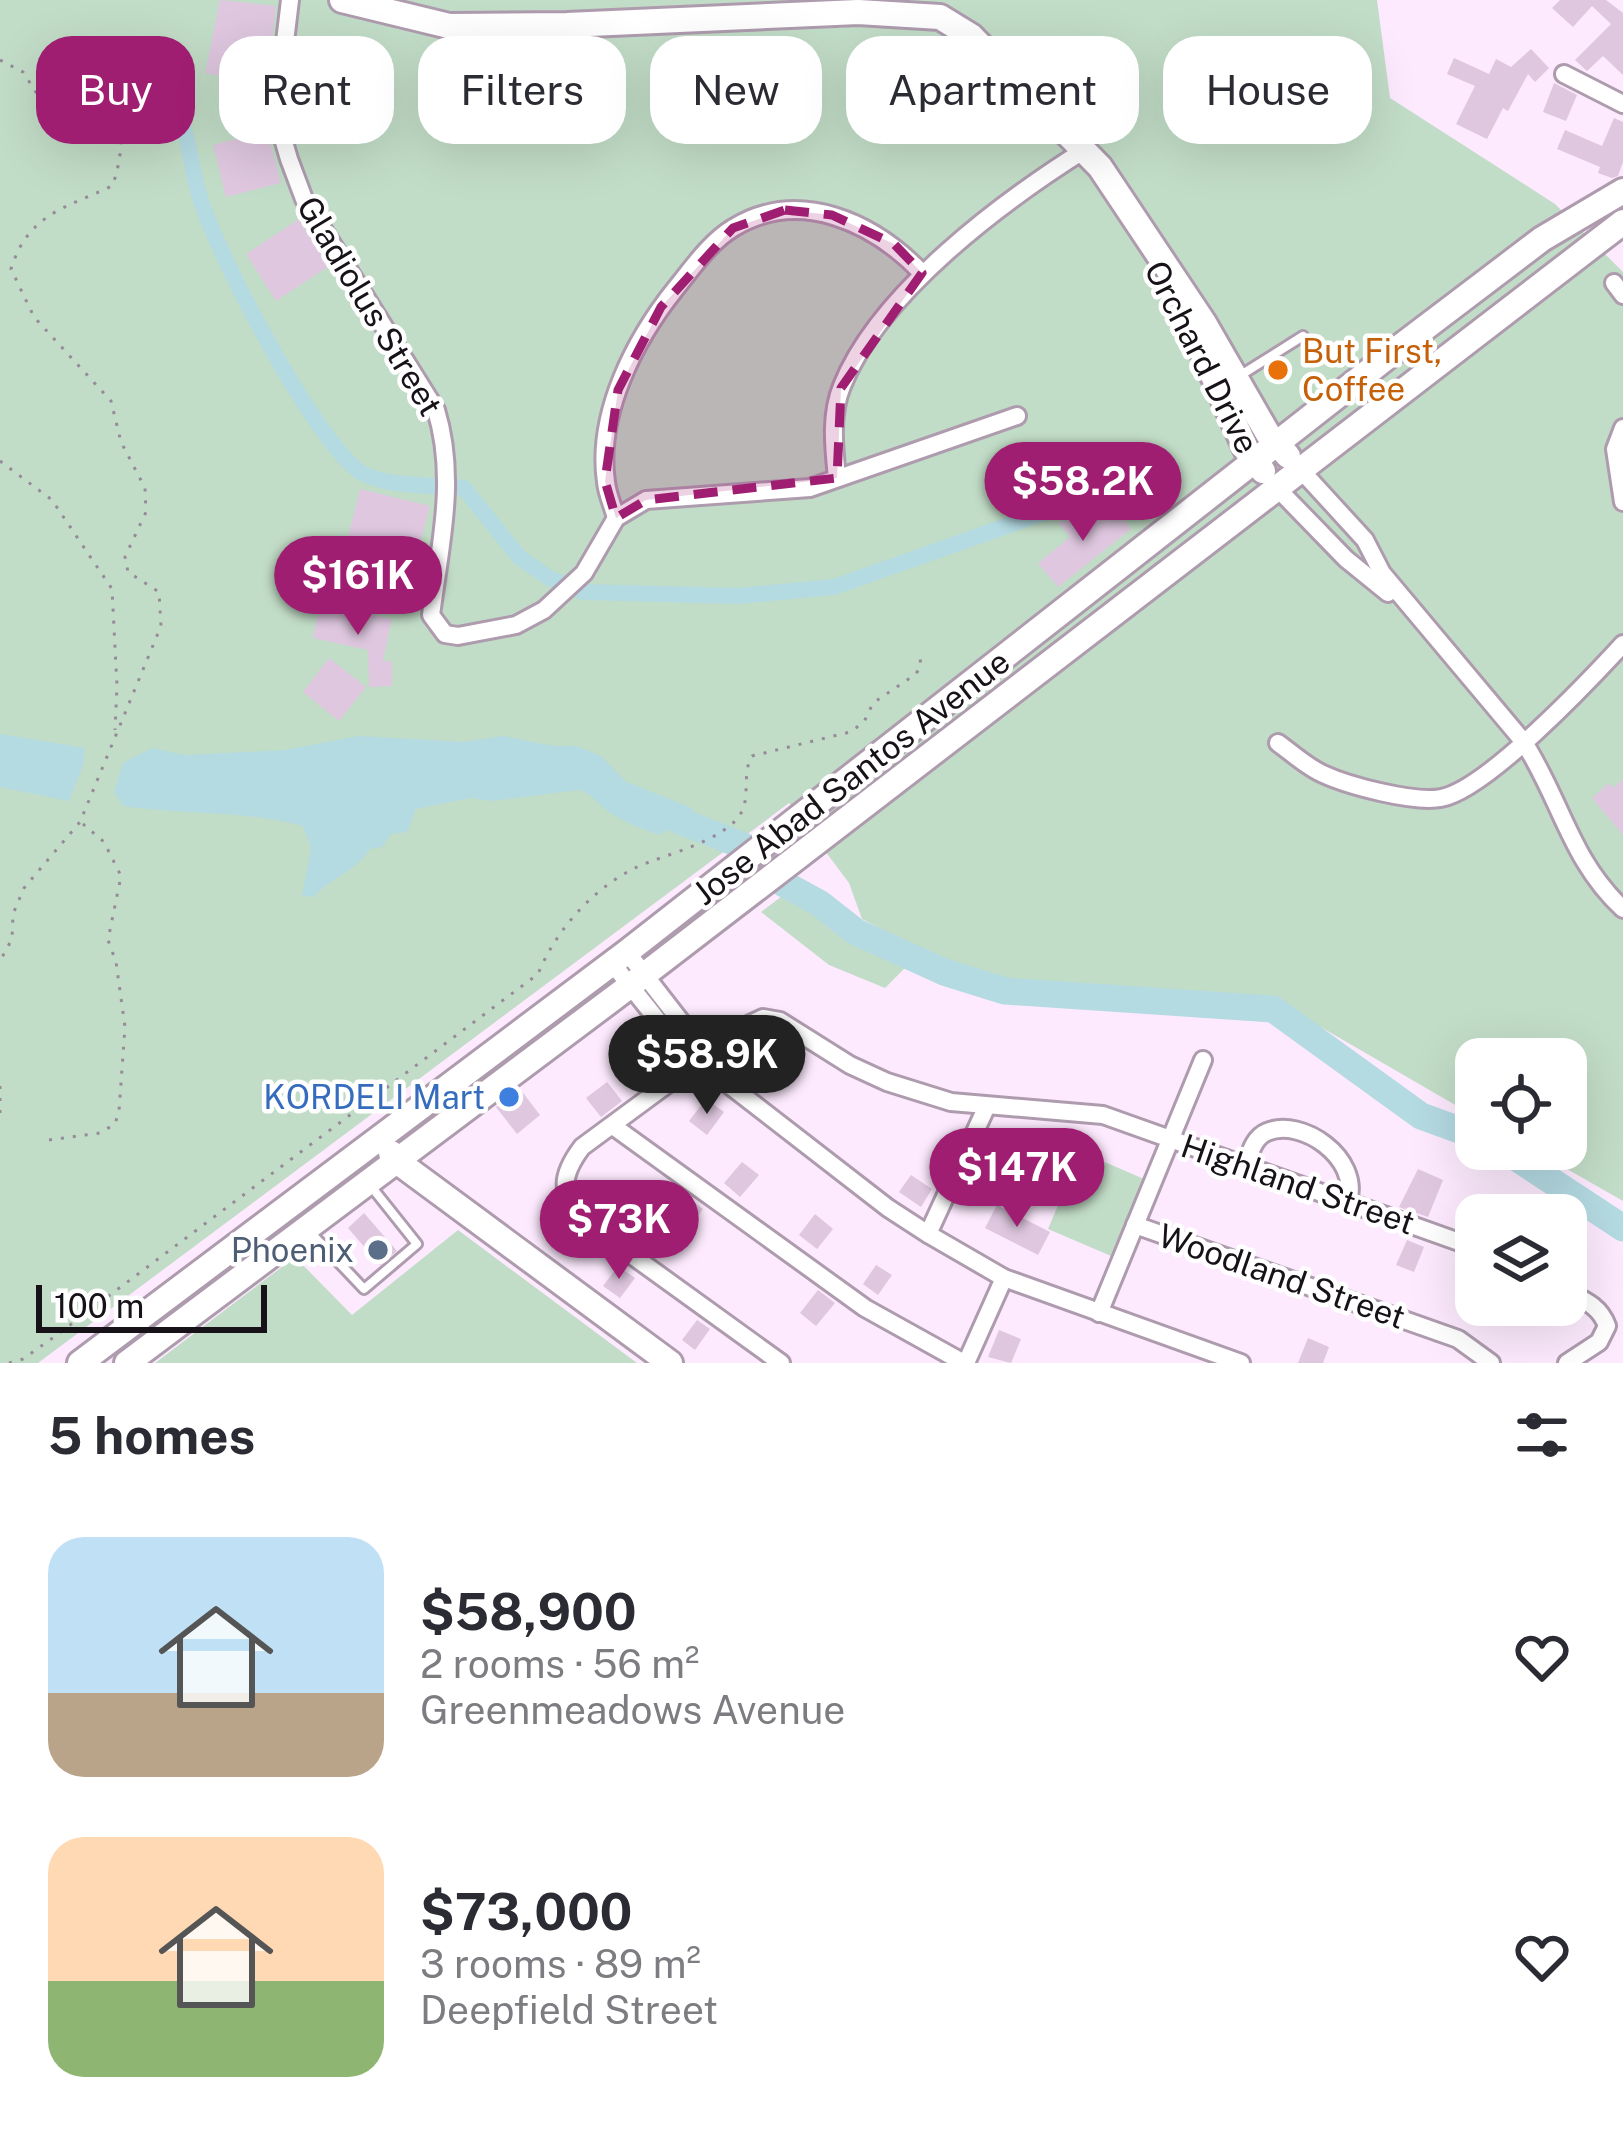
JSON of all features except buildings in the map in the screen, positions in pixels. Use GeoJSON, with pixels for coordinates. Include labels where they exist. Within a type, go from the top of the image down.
{"type":"FeatureCollection","features":[{"type":"Feature","properties":{"kind":"main road","name":"Orchard Drive"},"geometry":{"type":"LineString","coordinates":[[342,0],[449,26],[567,26],[858,12],[940,17],[971,36],[1093,158],[1204,323],[1277,444],[1300,469]]}},
{"type":"Feature","properties":{"kind":"main road","name":"Orchard Drive"},"geometry":{"type":"LineString","coordinates":[[1093,158],[1192,331],[1255,462],[1277,488]]}},
{"type":"Feature","properties":{"kind":"main road","name":"Jose Abad Santos Avenue"},"geometry":{"type":"LineString","coordinates":[[80,1363],[620,957],[1542,239],[1623,191]]}},
{"type":"Feature","properties":{"kind":"main road","name":"Jose Abad Santos Avenue"},"geometry":{"type":"LineString","coordinates":[[128,1363],[638,980],[1623,222]]}},
{"type":"Feature","properties":{"kind":"main road"},"geometry":{"type":"LineString","coordinates":[[378,1136],[398,1162],[670,1363]]}},
{"type":"Feature","properties":{"kind":"street","name":"Gladiolus Street"},"geometry":{"type":"LineString","coordinates":[[290,0],[278,100],[289,159],[304,199],[436,410],[447,445],[446,498],[431,615],[445,634],[458,636],[516,625],[544,610],[584,573],[616,518]]}},
{"type":"Feature","properties":{"kind":"street"},"geometry":{"type":"LineString","coordinates":[[1564,74],[1623,104]]}},
{"type":"Feature","properties":{"kind":"street"},"geometry":{"type":"LineString","coordinates":[[837,478],[835,410],[841,388],[868,341],[922,273],[979,226],[1093,158]]}},
{"type":"Feature","properties":{"kind":"street"},"geometry":{"type":"LineString","coordinates":[[922,273],[894,244],[832,215],[785,210],[734,228],[710,247],[661,307],[618,390],[606,437],[605,482],[616,518],[646,500],[810,488],[1017,416]]}},
{"type":"Feature","properties":{"kind":"street"},"geometry":{"type":"LineString","coordinates":[[1623,428],[1615,449],[1623,502]]}},
{"type":"Feature","properties":{"kind":"street","name":"Orchard Drive"},"geometry":{"type":"LineString","coordinates":[[1300,469],[1366,540],[1382,573],[1523,741],[1537,762],[1575,852],[1623,909]]}},
{"type":"Feature","properties":{"kind":"street","name":"Orchard Drive"},"geometry":{"type":"LineString","coordinates":[[1277,488],[1346,560],[1428,630]]}},
{"type":"Feature","properties":{"kind":"street"},"geometry":{"type":"LineString","coordinates":[[1278,742],[1322,774],[1414,799],[1439,799],[1466,790],[1623,644]]}},
{"type":"Feature","properties":{"kind":"street"},"geometry":{"type":"LineString","coordinates":[[620,957],[675,1042],[887,1208],[1004,1278],[1241,1363]]}},
{"type":"Feature","properties":{"kind":"street","name":"Highland Street"},"geometry":{"type":"LineString","coordinates":[[696,1054],[764,1018],[781,1021],[850,1065],[887,1082],[986,1108],[1103,1115],[1455,1240]]}},
{"type":"Feature","properties":{"kind":"street"},"geometry":{"type":"LineString","coordinates":[[696,1054],[614,1126],[582,1147],[568,1165],[562,1185],[568,1202],[583,1220],[782,1363]]}},
{"type":"Feature","properties":{"kind":"street"},"geometry":{"type":"LineString","coordinates":[[1099,1312],[1203,1060]]}},
{"type":"Feature","properties":{"kind":"street"},"geometry":{"type":"LineString","coordinates":[[928,1234],[986,1108]]}},
{"type":"Feature","properties":{"kind":"street"},"geometry":{"type":"LineString","coordinates":[[614,1126],[865,1308],[965,1363],[1004,1278]]}},
{"type":"Feature","properties":{"kind":"street"},"geometry":{"type":"LineString","coordinates":[[1246,1165],[1259,1137],[1267,1132],[1309,1137],[1339,1156],[1349,1171],[1348,1201]]}},
{"type":"Feature","properties":{"kind":"street","name":"Woodland Street"},"geometry":{"type":"LineString","coordinates":[[1135,1225],[1458,1339],[1491,1363]]}},
{"type":"Feature","properties":{"kind":"street"},"geometry":{"type":"LineString","coordinates":[[1567,1363],[1599,1342],[1606,1326],[1602,1314],[1587,1302]]}},
{"type":"Feature","properties":{"kind":"lane"},"geometry":{"type":"LineString","coordinates":[[1235,379],[1304,336]]}},
{"type":"Feature","properties":{"kind":"lane"},"geometry":{"type":"LineString","coordinates":[[308,1230],[364,1289],[417,1244],[369,1184]]}},
{"type":"Feature","properties":{"kind":"path"},"geometry":{"type":"LineString","coordinates":[[0,60],[23,72],[40,100],[54,100],[72,88],[99,89],[122,128],[118,173],[112,186],[52,212],[17,251],[11,269],[34,317],[111,400],[122,442],[145,488],[146,512],[124,557],[128,572],[160,592],[163,611],[161,626],[80,822],[24,888],[13,914],[12,939],[0,961]]}},
{"type":"Feature","properties":{"kind":"path"},"geometry":{"type":"LineString","coordinates":[[0,269],[11,269]]}},
{"type":"Feature","properties":{"kind":"path"},"geometry":{"type":"LineString","coordinates":[[0,461],[52,500],[112,590],[117,686],[114,738]]}},
{"type":"Feature","properties":{"kind":"path"},"geometry":{"type":"LineString","coordinates":[[9,1363],[55,1337],[538,974],[551,942],[593,897],[635,868],[696,847],[736,818],[742,810],[752,756],[850,732],[864,722],[873,703],[916,674],[921,665],[919,652]]}},
{"type":"Feature","properties":{"kind":"path"},"geometry":{"type":"LineString","coordinates":[[49,1140],[100,1133],[115,1124],[119,1111],[125,1027],[116,962],[108,940],[121,875],[104,842],[80,822]]}},
{"type":"Feature","properties":{"kind":"path"},"geometry":{"type":"LineString","coordinates":[[0,1087],[0,1116]]}},
{"type":"Feature","properties":{"kind":"highlighted area"},"geometry":{"type":"Polygon","coordinates":[[[785,210],[832,215],[894,244],[922,273],[841,388],[837,478],[646,500],[616,518],[605,481],[618,390],[661,307],[733,228],[785,210]]]}},
{"type":"Feature","properties":{"kind":"shaded area"},"geometry":{"type":"Polygon","coordinates":[[[0,0],[1377,0],[1390,98],[1555,204],[1623,272],[1623,1201],[1569,1170],[1587,1170],[1587,1038],[1455,1038],[1455,1105],[1274,1000],[1003,978],[926,953],[862,919],[849,883],[789,803],[38,1363],[0,1363],[0,0]]]}},
{"type":"Feature","properties":{"kind":"shaded area"},"geometry":{"type":"Polygon","coordinates":[[[0,734],[85,748],[69,801],[0,787],[0,734]]]}},
{"type":"Feature","properties":{"kind":"shaded area"},"geometry":{"type":"Polygon","coordinates":[[[359,736],[463,742],[503,736],[576,746],[601,756],[625,781],[694,809],[660,835],[617,817],[579,790],[492,801],[470,798],[416,809],[407,832],[391,834],[382,847],[370,849],[313,897],[302,896],[311,848],[303,826],[259,817],[123,806],[114,792],[123,763],[152,748],[185,755],[284,750],[359,736]]]}},
{"type":"Feature","properties":{"kind":"shaded area"},"geometry":{"type":"Polygon","coordinates":[[[786,893],[908,965],[885,988],[829,965],[761,912],[786,893]]]}},
{"type":"Feature","properties":{"kind":"shaded area"},"geometry":{"type":"Polygon","coordinates":[[[1043,1128],[1070,1147],[1144,1179],[1111,1256],[1048,1229],[1059,1203],[1002,1177],[1009,1161],[986,1151],[995,1130],[1043,1128]]]}},
{"type":"Feature","properties":{"kind":"shaded area"},"geometry":{"type":"Polygon","coordinates":[[[1049,1142],[1060,1147],[1046,1180],[1035,1175],[1037,1169],[1029,1165],[1028,1155],[1017,1153],[1017,1144],[1045,1149],[1049,1142]]]}},
{"type":"Feature","properties":{"kind":"shaded area"},"geometry":{"type":"Polygon","coordinates":[[[458,1230],[637,1363],[155,1363],[295,1257],[352,1315],[458,1230]]]}},
{"type":"Feature","properties":{"kind":"waterway"},"geometry":{"type":"LineString","coordinates":[[188,144],[207,217],[244,298],[295,388],[344,457],[364,474],[386,481],[464,488],[519,557],[549,578],[583,592],[738,596],[834,587],[1058,508],[1130,491]]}},
{"type":"Feature","properties":{"kind":"waterway"},"geometry":{"type":"LineString","coordinates":[[645,807],[746,847],[777,880],[819,903],[856,932],[944,972],[1005,991],[1273,1009],[1421,1116],[1455,1128]]}},
{"type":"Feature","properties":{"kind":"waterway"},"geometry":{"type":"LineString","coordinates":[[1535,1170],[1623,1228]]}},
{"type":"Feature","properties":{"kind":"place","name":"But First, Coffee"},"geometry":{"type":"Point","coordinates":[1278,370]}},
{"type":"Feature","properties":{"kind":"place","name":"KORDELI Mart"},"geometry":{"type":"Point","coordinates":[509,1097]}},
{"type":"Feature","properties":{"kind":"place","name":"Phoenix"},"geometry":{"type":"Point","coordinates":[378,1250]}}]}
